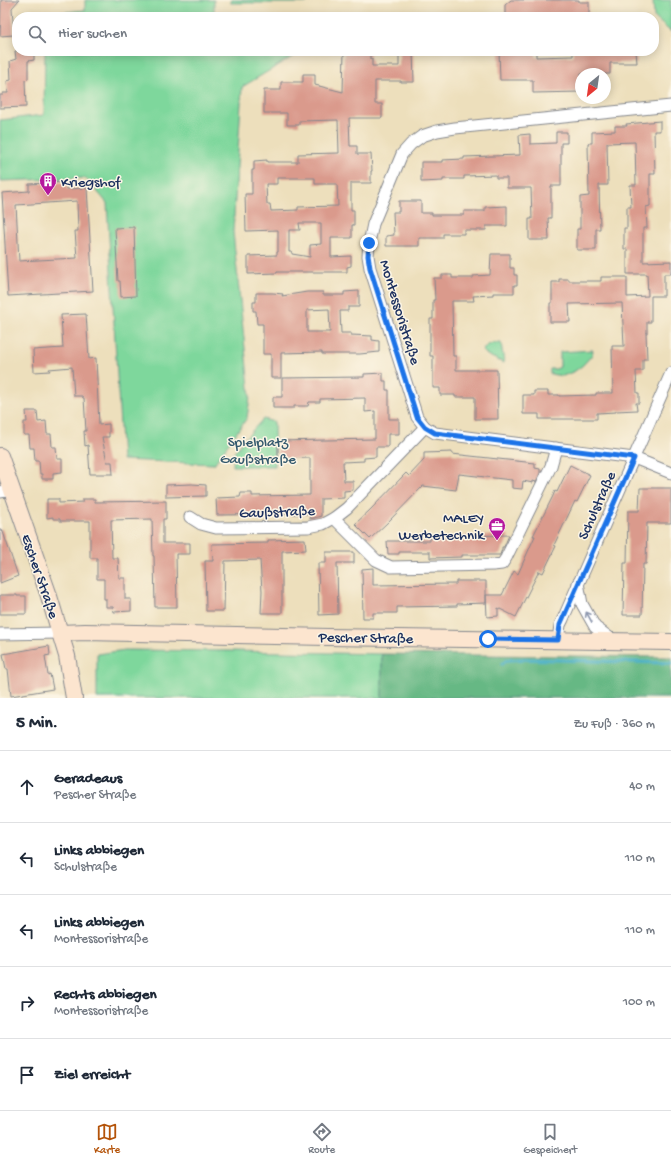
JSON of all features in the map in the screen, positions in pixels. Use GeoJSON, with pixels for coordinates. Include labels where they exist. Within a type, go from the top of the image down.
{"type":"FeatureCollection","features":[{"type":"Feature","properties":{"kind":"street","name":"Montessoristraße"},"geometry":{"type":"LineString","coordinates":[[425,427],[417,417],[371,274],[368,256],[373,224],[402,154],[411,144],[422,136],[449,128],[671,106]]}},
{"type":"Feature","properties":{"kind":"street","name":"Schulstraße"},"geometry":{"type":"LineString","coordinates":[[558,640],[560,625],[671,373]]}},
{"type":"Feature","properties":{"kind":"street"},"geometry":{"type":"LineString","coordinates":[[425,427],[435,433],[634,458],[671,474]]}},
{"type":"Feature","properties":{"kind":"street","name":"Gaußstraße"},"geometry":{"type":"LineString","coordinates":[[190,517],[201,524],[216,528],[308,527],[323,524],[347,508],[425,427]]}},
{"type":"Feature","properties":{"kind":"street"},"geometry":{"type":"LineString","coordinates":[[334,518],[376,560],[391,567],[502,564],[548,473],[556,448]]}},
{"type":"Feature","properties":{"kind":"street","name":"Escher Straße"},"geometry":{"type":"LineString","coordinates":[[0,456],[6,491],[48,593],[67,656],[74,698]]}},
{"type":"Feature","properties":{"kind":"street"},"geometry":{"type":"LineString","coordinates":[[578,583],[582,604],[595,627],[614,641]]}},
{"type":"Feature","properties":{"kind":"street","name":"Pescher Straße"},"geometry":{"type":"LineString","coordinates":[[60,633],[85,632],[671,642]]}},
{"type":"Feature","properties":{"kind":"street"},"geometry":{"type":"LineString","coordinates":[[0,634],[60,633]]}},
{"type":"Feature","properties":{"kind":"green space"},"geometry":{"type":"Polygon","coordinates":[[[85,0],[214,0],[214,12],[66,12],[85,10],[85,0]]]}},
{"type":"Feature","properties":{"kind":"green space"},"geometry":{"type":"Polygon","coordinates":[[[231,0],[306,0],[306,3],[231,3],[231,0]]]}},
{"type":"Feature","properties":{"kind":"green space"},"geometry":{"type":"Polygon","coordinates":[[[653,0],[671,0],[671,32],[659,21],[659,12],[654,12],[653,0]]]}},
{"type":"Feature","properties":{"kind":"green space"},"geometry":{"type":"Polygon","coordinates":[[[45,56],[294,56],[242,87],[233,232],[250,397],[247,418],[214,464],[122,460],[107,203],[86,178],[0,181],[0,120],[44,115],[45,56]]]}},
{"type":"Feature","properties":{"kind":"green space"},"geometry":{"type":"Polygon","coordinates":[[[493,343],[501,343],[504,363],[487,355],[483,351],[488,345],[493,343]]]}},
{"type":"Feature","properties":{"kind":"green space"},"geometry":{"type":"Polygon","coordinates":[[[593,350],[592,355],[575,371],[563,376],[550,374],[550,369],[560,367],[560,352],[593,350]]]}},
{"type":"Feature","properties":{"kind":"green space","name":"Spielplatz Gaußstraße"},"geometry":{"type":"Polygon","coordinates":[[[263,419],[274,422],[275,466],[233,466],[234,453],[263,419]]]}},
{"type":"Feature","properties":{"kind":"green space"},"geometry":{"type":"Polygon","coordinates":[[[125,650],[382,654],[382,698],[97,698],[97,654],[125,650]]]}},
{"type":"Feature","properties":{"kind":"green space"},"geometry":{"type":"Polygon","coordinates":[[[382,654],[671,657],[671,698],[382,698],[382,654]]]}},
{"type":"Feature","properties":{"kind":"building"},"geometry":{"type":"Polygon","coordinates":[[[1,0],[19,0],[12,8],[12,35],[0,36],[1,0]]]}},
{"type":"Feature","properties":{"kind":"building"},"geometry":{"type":"Polygon","coordinates":[[[511,0],[579,0],[579,2],[589,2],[589,12],[505,12],[505,5],[511,0]]]}},
{"type":"Feature","properties":{"kind":"building"},"geometry":{"type":"Polygon","coordinates":[[[16,56],[34,56],[34,60],[28,61],[28,79],[25,80],[26,107],[0,108],[0,95],[3,95],[3,93],[8,93],[7,81],[11,80],[10,61],[16,59],[16,56]]]}},
{"type":"Feature","properties":{"kind":"building"},"geometry":{"type":"Polygon","coordinates":[[[344,56],[370,56],[370,59],[372,59],[372,66],[399,66],[399,56],[413,56],[414,82],[375,81],[375,104],[382,104],[382,118],[349,118],[350,146],[357,146],[357,154],[371,154],[372,171],[371,183],[351,183],[351,210],[354,210],[352,238],[331,238],[331,257],[351,256],[351,266],[347,267],[347,272],[277,272],[248,274],[248,256],[277,255],[278,252],[278,230],[246,231],[245,194],[252,194],[252,170],[254,170],[254,161],[267,160],[267,162],[298,162],[298,154],[339,153],[338,120],[299,121],[299,125],[287,125],[287,113],[264,113],[264,90],[281,90],[281,82],[303,82],[303,74],[315,74],[315,85],[343,92],[344,56]],[[277,178],[277,184],[266,184],[267,204],[270,204],[271,211],[298,210],[298,207],[338,206],[337,184],[315,184],[315,178],[277,178]],[[299,223],[300,230],[289,230],[289,252],[292,252],[292,254],[310,257],[310,245],[321,244],[321,223],[299,223]]]}},
{"type":"Feature","properties":{"kind":"building"},"geometry":{"type":"Polygon","coordinates":[[[499,56],[636,56],[637,63],[610,63],[610,68],[575,68],[575,92],[533,93],[533,80],[500,80],[499,56]]]}},
{"type":"Feature","properties":{"kind":"building"},"geometry":{"type":"Polygon","coordinates":[[[660,121],[660,131],[654,131],[655,174],[650,174],[650,206],[646,207],[647,228],[643,228],[643,262],[671,261],[671,274],[664,274],[664,296],[651,296],[651,322],[647,322],[646,333],[647,359],[643,359],[643,371],[636,371],[637,393],[639,393],[639,403],[636,403],[637,410],[597,413],[597,419],[539,419],[539,414],[523,414],[523,395],[534,395],[534,391],[548,391],[548,395],[559,396],[613,393],[612,346],[624,346],[622,303],[569,304],[570,322],[550,322],[552,282],[559,282],[559,279],[569,279],[569,281],[601,281],[601,277],[627,277],[627,297],[648,296],[647,274],[627,274],[627,249],[624,249],[624,228],[627,228],[627,207],[631,207],[630,185],[636,185],[635,142],[607,143],[608,185],[599,185],[600,229],[596,229],[596,250],[577,250],[577,229],[580,229],[580,197],[589,196],[588,143],[592,143],[592,132],[615,131],[615,126],[627,126],[626,124],[660,121]]]}},
{"type":"Feature","properties":{"kind":"building"},"geometry":{"type":"Polygon","coordinates":[[[556,132],[567,132],[567,143],[561,143],[561,186],[551,186],[551,218],[548,218],[549,240],[529,240],[529,219],[532,219],[531,188],[507,188],[507,178],[496,178],[496,175],[464,176],[464,179],[443,179],[443,181],[421,182],[421,162],[442,162],[442,160],[464,159],[464,157],[520,155],[519,135],[530,134],[530,144],[556,143],[556,132]]]}},
{"type":"Feature","properties":{"kind":"building"},"geometry":{"type":"Polygon","coordinates":[[[66,182],[67,189],[87,188],[93,291],[8,296],[2,193],[29,191],[29,184],[66,182]],[[77,201],[16,205],[19,261],[77,258],[75,231],[78,231],[77,201]]]}},
{"type":"Feature","properties":{"kind":"building"},"geometry":{"type":"Polygon","coordinates":[[[399,201],[421,201],[421,213],[432,213],[432,215],[464,215],[464,211],[485,211],[485,207],[507,206],[507,226],[486,226],[486,230],[464,230],[464,234],[443,234],[443,238],[419,238],[419,246],[386,246],[386,236],[394,235],[393,212],[399,212],[399,201]]]}},
{"type":"Feature","properties":{"kind":"building"},"geometry":{"type":"Polygon","coordinates":[[[134,227],[136,296],[121,297],[120,281],[118,281],[115,228],[134,227]]]}},
{"type":"Feature","properties":{"kind":"building"},"geometry":{"type":"Polygon","coordinates":[[[491,254],[510,254],[510,268],[514,268],[514,275],[517,275],[517,285],[514,285],[514,293],[493,293],[493,295],[473,296],[474,301],[452,301],[453,356],[456,356],[456,370],[497,370],[498,419],[475,419],[475,397],[440,395],[440,388],[433,388],[433,356],[430,356],[430,319],[433,319],[433,300],[435,300],[434,278],[442,278],[442,275],[452,275],[452,278],[473,278],[473,276],[490,275],[491,254]]]}},
{"type":"Feature","properties":{"kind":"building"},"geometry":{"type":"Polygon","coordinates":[[[359,291],[359,307],[348,307],[348,311],[340,311],[341,333],[372,336],[372,340],[379,341],[379,352],[360,354],[322,354],[322,352],[281,353],[281,378],[271,378],[271,354],[263,354],[263,324],[257,324],[256,311],[253,311],[253,302],[256,302],[256,293],[283,294],[282,296],[307,292],[323,292],[323,295],[344,295],[344,292],[359,291]],[[329,309],[307,310],[307,332],[330,332],[329,309]]]}},
{"type":"Feature","properties":{"kind":"building"},"geometry":{"type":"Polygon","coordinates":[[[86,314],[89,359],[96,358],[99,425],[109,424],[109,437],[102,437],[107,462],[112,462],[113,474],[90,474],[88,445],[85,446],[84,431],[86,431],[84,398],[82,396],[74,396],[72,367],[34,372],[33,350],[63,348],[61,315],[86,314]]]}},
{"type":"Feature","properties":{"kind":"building"},"geometry":{"type":"Polygon","coordinates":[[[383,373],[383,381],[386,381],[386,390],[389,390],[389,419],[399,419],[399,434],[388,434],[388,447],[376,447],[376,457],[364,458],[364,461],[343,462],[344,481],[353,481],[353,490],[344,491],[344,498],[321,499],[321,516],[310,519],[309,514],[217,515],[216,498],[240,497],[241,493],[252,493],[252,496],[310,495],[310,458],[278,459],[278,441],[375,439],[375,411],[365,412],[365,398],[320,399],[320,402],[309,402],[308,406],[273,408],[273,397],[282,397],[282,378],[364,377],[364,374],[383,373]]]}},
{"type":"Feature","properties":{"kind":"building"},"geometry":{"type":"Polygon","coordinates":[[[26,411],[37,411],[38,422],[46,421],[47,434],[51,434],[52,447],[56,447],[57,459],[62,459],[62,472],[53,473],[53,479],[42,479],[39,461],[35,461],[34,448],[30,448],[29,435],[24,435],[24,422],[27,422],[26,411]]]}},
{"type":"Feature","properties":{"kind":"building"},"geometry":{"type":"Polygon","coordinates":[[[452,452],[452,454],[535,463],[535,468],[540,469],[540,473],[536,482],[533,481],[533,483],[523,481],[522,489],[512,488],[512,480],[459,474],[456,490],[423,486],[370,539],[355,524],[406,473],[409,476],[424,460],[424,453],[452,452]]]}},
{"type":"Feature","properties":{"kind":"building"},"geometry":{"type":"Polygon","coordinates":[[[570,465],[590,475],[577,502],[575,501],[554,545],[556,546],[543,573],[539,571],[516,617],[498,608],[498,616],[487,617],[486,595],[502,595],[514,571],[518,574],[535,536],[533,536],[555,491],[557,492],[570,465]]]}},
{"type":"Feature","properties":{"kind":"building"},"geometry":{"type":"Polygon","coordinates":[[[166,485],[206,485],[206,496],[166,497],[166,485]]]}},
{"type":"Feature","properties":{"kind":"building"},"geometry":{"type":"Polygon","coordinates":[[[640,488],[671,488],[671,523],[647,523],[646,564],[643,564],[642,615],[623,615],[624,563],[627,563],[628,511],[639,511],[640,488]]]}},
{"type":"Feature","properties":{"kind":"building"},"geometry":{"type":"Polygon","coordinates":[[[47,499],[59,499],[59,503],[83,502],[83,499],[95,499],[95,502],[166,501],[166,519],[163,519],[163,543],[190,543],[190,554],[176,554],[177,607],[155,607],[152,519],[111,520],[112,558],[118,558],[119,578],[125,578],[125,599],[131,599],[131,611],[114,612],[113,607],[106,607],[106,599],[104,599],[104,579],[97,579],[97,558],[90,558],[90,521],[60,521],[60,519],[53,519],[53,517],[47,518],[47,499]]]}},
{"type":"Feature","properties":{"kind":"building"},"geometry":{"type":"Polygon","coordinates":[[[0,529],[2,529],[18,576],[0,583],[0,529]]]}},
{"type":"Feature","properties":{"kind":"building"},"geometry":{"type":"Polygon","coordinates":[[[509,535],[504,547],[502,547],[500,555],[462,555],[462,557],[430,558],[430,552],[399,552],[399,554],[388,554],[387,541],[430,541],[430,538],[509,535]]]}},
{"type":"Feature","properties":{"kind":"building"},"geometry":{"type":"Polygon","coordinates":[[[305,539],[306,550],[282,551],[282,613],[261,613],[262,591],[260,560],[225,561],[224,611],[206,611],[205,561],[213,561],[212,544],[268,543],[268,540],[305,539]]]}},
{"type":"Feature","properties":{"kind":"building"},"geometry":{"type":"Polygon","coordinates":[[[326,552],[354,552],[354,563],[337,563],[338,614],[319,615],[318,563],[326,563],[326,552]]]}},
{"type":"Feature","properties":{"kind":"building"},"geometry":{"type":"Polygon","coordinates":[[[373,568],[373,585],[456,584],[456,581],[486,581],[486,603],[457,604],[457,606],[397,607],[397,613],[373,613],[373,618],[363,618],[362,569],[373,568]]]}},
{"type":"Feature","properties":{"kind":"building"},"geometry":{"type":"Polygon","coordinates":[[[0,595],[26,596],[26,614],[0,614],[0,595]]]}},
{"type":"Feature","properties":{"kind":"building"},"geometry":{"type":"Polygon","coordinates":[[[49,646],[50,655],[45,656],[48,675],[50,674],[53,689],[11,696],[8,669],[6,669],[3,654],[49,646]]]}},
{"type":"Feature","properties":{"kind":"waterway"},"geometry":{"type":"LineString","coordinates":[[502,664],[507,660],[525,659],[671,663]]}},
{"type":"Feature","properties":{"kind":"place","name":"Kriegshof"},"geometry":{"type":"Point","coordinates":[48,196]}},
{"type":"Feature","properties":{"kind":"place","name":"MALEY Werbetechnik"},"geometry":{"type":"Point","coordinates":[497,541]}},
{"type":"Feature","properties":{"kind":"route"},"geometry":{"type":"LineString","coordinates":[[369,243],[368,256],[370,268],[417,417],[425,427],[435,433],[634,458],[560,625],[558,640],[488,639]]}}]}
